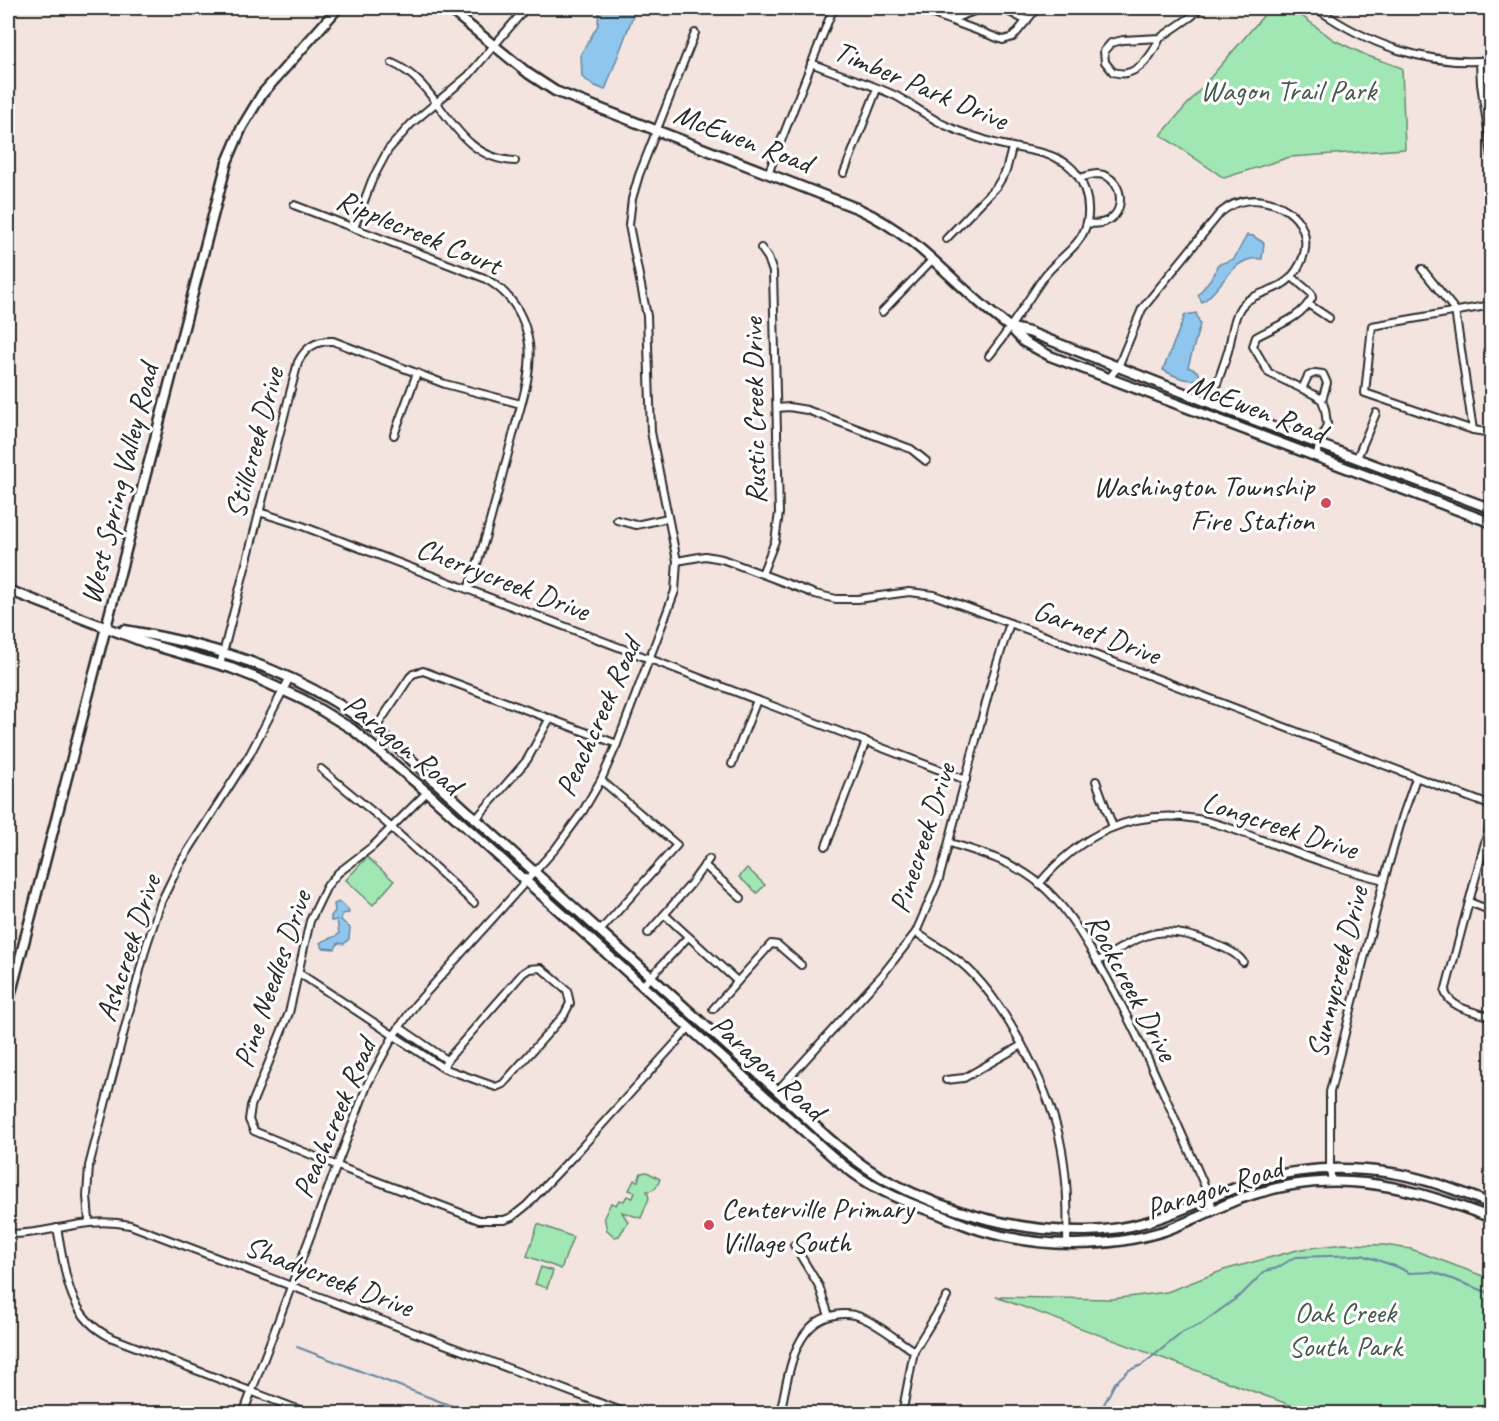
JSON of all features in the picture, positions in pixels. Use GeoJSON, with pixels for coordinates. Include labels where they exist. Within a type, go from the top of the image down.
{"type":"FeatureCollection","features":[{"type":"Feature","properties":{"kind":"street","name":"West Spring Valley Road"},"geometry":{"type":"LineString","coordinates":[[8,1004],[9,991],[107,627],[227,162],[242,127],[262,94],[338,8]]}},
{"type":"Feature","properties":{"kind":"street","name":"McEwen Road"},"geometry":{"type":"LineString","coordinates":[[448,8],[528,74],[555,90],[874,216],[904,234],[1024,342],[1050,356],[1491,523]]}},
{"type":"Feature","properties":{"kind":"street"},"geometry":{"type":"LineString","coordinates":[[354,228],[372,180],[388,150],[411,124],[469,75],[526,8]]}},
{"type":"Feature","properties":{"kind":"street"},"geometry":{"type":"LineString","coordinates":[[768,174],[835,8]]}},
{"type":"Feature","properties":{"kind":"street"},"geometry":{"type":"LineString","coordinates":[[917,8],[1003,40],[1013,37],[1037,8]]}},
{"type":"Feature","properties":{"kind":"street"},"geometry":{"type":"LineString","coordinates":[[950,20],[977,10],[992,8]]}},
{"type":"Feature","properties":{"kind":"street"},"geometry":{"type":"LineString","coordinates":[[1002,8],[1026,21]]}},
{"type":"Feature","properties":{"kind":"street"},"geometry":{"type":"LineString","coordinates":[[1160,38],[1143,37],[1111,43],[1104,51],[1105,62],[1113,72],[1127,74],[1142,64],[1153,52],[1160,38],[1200,8]]}},
{"type":"Feature","properties":{"kind":"street"},"geometry":{"type":"LineString","coordinates":[[1316,8],[1360,36],[1396,50],[1430,58],[1480,62],[1491,60]]}},
{"type":"Feature","properties":{"kind":"street","name":"Peachcreek Road"},"geometry":{"type":"LineString","coordinates":[[243,1413],[368,1083],[399,1027],[423,996],[566,835],[601,780],[650,660],[675,591],[677,561],[651,432],[647,316],[629,225],[632,199],[656,130],[695,33]]}},
{"type":"Feature","properties":{"kind":"street"},"geometry":{"type":"LineString","coordinates":[[1480,62],[1491,156]]}},
{"type":"Feature","properties":{"kind":"street"},"geometry":{"type":"LineString","coordinates":[[392,63],[411,74],[466,141],[498,159],[515,161]]}},
{"type":"Feature","properties":{"kind":"street","name":"Timber Park Drive"},"geometry":{"type":"LineString","coordinates":[[812,63],[896,96],[942,124],[987,141],[1050,155],[1067,164],[1080,178]]}},
{"type":"Feature","properties":{"kind":"street"},"geometry":{"type":"LineString","coordinates":[[844,173],[877,88]]}},
{"type":"Feature","properties":{"kind":"street"},"geometry":{"type":"LineString","coordinates":[[946,239],[998,186],[1006,171],[1012,148]]}},
{"type":"Feature","properties":{"kind":"street"},"geometry":{"type":"LineString","coordinates":[[989,356],[1011,328],[1043,278],[1076,245],[1087,223],[1088,202],[1080,178],[1100,174],[1109,178],[1118,189],[1121,202],[1116,214],[1107,222],[1097,225],[1087,223]]}},
{"type":"Feature","properties":{"kind":"street"},"geometry":{"type":"LineString","coordinates":[[1110,377],[1118,367],[1142,309],[1220,213],[1242,201],[1257,200],[1281,206],[1293,214],[1304,232],[1305,245],[1301,262],[1292,277],[1281,286],[1246,302],[1239,310],[1228,353],[1210,403]]}},
{"type":"Feature","properties":{"kind":"street","name":"Ripplecreek Court"},"geometry":{"type":"LineString","coordinates":[[294,206],[484,278],[501,288],[510,297],[522,318],[529,343],[528,374],[484,543],[468,589]]}},
{"type":"Feature","properties":{"kind":"street","name":"Rustic Creek Drive"},"geometry":{"type":"LineString","coordinates":[[761,248],[773,272],[779,519],[775,541],[762,574]]}},
{"type":"Feature","properties":{"kind":"street"},"geometry":{"type":"LineString","coordinates":[[882,312],[933,259]]}},
{"type":"Feature","properties":{"kind":"street"},"geometry":{"type":"LineString","coordinates":[[1422,269],[1455,310],[1473,430]]}},
{"type":"Feature","properties":{"kind":"street"},"geometry":{"type":"LineString","coordinates":[[1292,277],[1311,293],[1312,298],[1292,320],[1258,335],[1253,343],[1269,372],[1322,400]]}},
{"type":"Feature","properties":{"kind":"street"},"geometry":{"type":"LineString","coordinates":[[1308,304],[1329,318]]}},
{"type":"Feature","properties":{"kind":"street"},"geometry":{"type":"LineString","coordinates":[[1491,305],[1372,326],[1365,393],[1473,430],[1491,433]]}},
{"type":"Feature","properties":{"kind":"street","name":"McEwen Road"},"geometry":{"type":"LineString","coordinates":[[1011,328],[1491,509]]}},
{"type":"Feature","properties":{"kind":"street","name":"Stillcreek Drive"},"geometry":{"type":"LineString","coordinates":[[220,665],[298,363],[310,347],[322,342],[333,341],[456,387],[520,404]]}},
{"type":"Feature","properties":{"kind":"street"},"geometry":{"type":"LineString","coordinates":[[394,435],[417,373]]}},
{"type":"Feature","properties":{"kind":"street"},"geometry":{"type":"LineString","coordinates":[[1302,389],[1308,376],[1315,373],[1323,374],[1327,387],[1322,400],[1327,424],[1316,456]]}},
{"type":"Feature","properties":{"kind":"street"},"geometry":{"type":"LineString","coordinates":[[777,408],[807,410],[911,449],[926,461]]}},
{"type":"Feature","properties":{"kind":"street"},"geometry":{"type":"LineString","coordinates":[[1357,458],[1376,413]]}},
{"type":"Feature","properties":{"kind":"street","name":"Cherrycreek Drive"},"geometry":{"type":"LineString","coordinates":[[260,512],[297,524],[966,780]]}},
{"type":"Feature","properties":{"kind":"street"},"geometry":{"type":"LineString","coordinates":[[617,520],[636,525],[668,518]]}},
{"type":"Feature","properties":{"kind":"street","name":"Garnet Drive"},"geometry":{"type":"LineString","coordinates":[[677,561],[696,556],[714,557],[815,594],[836,599],[909,592],[934,596],[1491,806]]}},
{"type":"Feature","properties":{"kind":"street","name":"Paragon Road"},"geometry":{"type":"LineString","coordinates":[[8,590],[148,644],[220,665],[283,689],[352,729],[427,792],[852,1173],[913,1205],[980,1230],[1024,1240],[1068,1243],[1115,1242],[1135,1238],[1164,1231],[1241,1198],[1292,1185],[1332,1182],[1396,1187],[1435,1196],[1491,1218]]}},
{"type":"Feature","properties":{"kind":"street","name":"Pinecreek Drive"},"geometry":{"type":"LineString","coordinates":[[777,1091],[883,974],[916,932],[933,896],[950,843],[998,658],[1010,623]]}},
{"type":"Feature","properties":{"kind":"street","name":"Paragon Road"},"geometry":{"type":"LineString","coordinates":[[107,627],[158,636],[255,664],[335,702],[375,729],[847,1154],[909,1191],[996,1222],[1017,1227],[1068,1231],[1141,1225],[1270,1177],[1330,1169],[1408,1176],[1429,1181],[1491,1204]]}},
{"type":"Feature","properties":{"kind":"street"},"geometry":{"type":"LineString","coordinates":[[375,729],[410,677],[423,671],[617,744]]}},
{"type":"Feature","properties":{"kind":"street","name":"Ashcreek Drive"},"geometry":{"type":"LineString","coordinates":[[89,1221],[87,1196],[89,1166],[146,946],[161,902],[179,865],[250,754],[289,679]]}},
{"type":"Feature","properties":{"kind":"street"},"geometry":{"type":"LineString","coordinates":[[732,764],[757,700]]}},
{"type":"Feature","properties":{"kind":"street"},"geometry":{"type":"LineString","coordinates":[[476,819],[527,760],[550,718]]}},
{"type":"Feature","properties":{"kind":"street"},"geometry":{"type":"LineString","coordinates":[[825,846],[866,741]]}},
{"type":"Feature","properties":{"kind":"street"},"geometry":{"type":"LineString","coordinates":[[321,770],[392,828],[474,903]]}},
{"type":"Feature","properties":{"kind":"street","name":"Sunnycreek Drive"},"geometry":{"type":"LineString","coordinates":[[1332,1182],[1330,1092],[1384,880],[1416,778]]}},
{"type":"Feature","properties":{"kind":"street"},"geometry":{"type":"LineString","coordinates":[[600,932],[677,845],[601,780]]}},
{"type":"Feature","properties":{"kind":"street"},"geometry":{"type":"LineString","coordinates":[[1096,781],[1113,827]]}},
{"type":"Feature","properties":{"kind":"street","name":"Pine Needles Drive"},"geometry":{"type":"LineString","coordinates":[[337,1166],[258,1134],[252,1129],[249,1120],[251,1106],[289,1013],[310,921],[327,886],[338,873],[373,846],[427,792]]}},
{"type":"Feature","properties":{"kind":"street"},"geometry":{"type":"LineString","coordinates":[[1491,816],[1445,992],[1453,1004],[1491,1017]]}},
{"type":"Feature","properties":{"kind":"street","name":"Longcreek Drive"},"geometry":{"type":"LineString","coordinates":[[1039,884],[1052,868],[1074,849],[1113,827],[1136,820],[1173,817],[1196,819],[1225,826],[1341,869],[1384,880]]}},
{"type":"Feature","properties":{"kind":"street","name":"Rockcreek Drive"},"geometry":{"type":"LineString","coordinates":[[950,843],[1005,862],[1039,884],[1064,909],[1124,1008],[1210,1198],[1213,1210]]}},
{"type":"Feature","properties":{"kind":"street"},"geometry":{"type":"LineString","coordinates":[[648,933],[690,885],[709,859]]}},
{"type":"Feature","properties":{"kind":"street"},"geometry":{"type":"LineString","coordinates":[[704,865],[741,898]]}},
{"type":"Feature","properties":{"kind":"street"},"geometry":{"type":"LineString","coordinates":[[1468,902],[1491,911]]}},
{"type":"Feature","properties":{"kind":"street"},"geometry":{"type":"LineString","coordinates":[[665,915],[737,981]]}},
{"type":"Feature","properties":{"kind":"street"},"geometry":{"type":"LineString","coordinates":[[1097,962],[1139,938],[1166,931],[1206,940],[1235,953],[1243,962]]}},
{"type":"Feature","properties":{"kind":"street"},"geometry":{"type":"LineString","coordinates":[[916,932],[955,958],[979,981],[998,1004],[1040,1078],[1050,1103],[1062,1147],[1068,1197],[1068,1243]]}},
{"type":"Feature","properties":{"kind":"street"},"geometry":{"type":"LineString","coordinates":[[642,986],[688,937]]}},
{"type":"Feature","properties":{"kind":"street"},"geometry":{"type":"LineString","coordinates":[[713,1009],[771,944],[778,945],[801,965]]}},
{"type":"Feature","properties":{"kind":"street"},"geometry":{"type":"LineString","coordinates":[[299,973],[443,1068],[492,1087],[500,1086],[559,1022],[570,1003],[567,990],[541,968],[529,969],[484,1015],[443,1068]]}},
{"type":"Feature","properties":{"kind":"street"},"geometry":{"type":"LineString","coordinates":[[399,1027],[447,1060]]}},
{"type":"Feature","properties":{"kind":"street"},"geometry":{"type":"LineString","coordinates":[[337,1166],[479,1220],[496,1221],[510,1218],[527,1205],[580,1149],[688,1028]]}},
{"type":"Feature","properties":{"kind":"street"},"geometry":{"type":"LineString","coordinates":[[946,1080],[964,1078],[1022,1045]]}},
{"type":"Feature","properties":{"kind":"street","name":"Shadycreek Drive"},"geometry":{"type":"LineString","coordinates":[[8,1234],[28,1233],[89,1221],[108,1221],[130,1225],[628,1413]]}},
{"type":"Feature","properties":{"kind":"street"},"geometry":{"type":"LineString","coordinates":[[57,1228],[73,1301],[93,1328],[110,1337],[310,1413]]}},
{"type":"Feature","properties":{"kind":"street"},"geometry":{"type":"LineString","coordinates":[[794,1245],[819,1286],[829,1316]]}},
{"type":"Feature","properties":{"kind":"street"},"geometry":{"type":"LineString","coordinates":[[902,1413],[914,1351],[947,1297]]}},
{"type":"Feature","properties":{"kind":"street"},"geometry":{"type":"LineString","coordinates":[[780,1413],[801,1338],[811,1326],[829,1316],[848,1314],[863,1318],[914,1351]]}},
{"type":"Feature","properties":{"kind":"green space","name":"Wagon Trail Park"},"geometry":{"type":"Polygon","coordinates":[[[1270,8],[1291,8],[1334,40],[1368,56],[1402,68],[1405,149],[1290,157],[1224,178],[1161,135],[1270,8]]]}},
{"type":"Feature","properties":{"kind":"green space"},"geometry":{"type":"Polygon","coordinates":[[[367,857],[394,881],[373,905],[346,880],[367,857]]]}},
{"type":"Feature","properties":{"kind":"green space"},"geometry":{"type":"Polygon","coordinates":[[[747,868],[765,885],[757,893],[739,877],[747,868]]]}},
{"type":"Feature","properties":{"kind":"green space"},"geometry":{"type":"Polygon","coordinates":[[[647,1172],[660,1179],[658,1184],[654,1189],[647,1191],[649,1198],[641,1218],[622,1212],[628,1222],[619,1236],[615,1237],[607,1230],[604,1217],[611,1203],[616,1205],[619,1200],[624,1201],[627,1196],[633,1198],[635,1192],[629,1190],[634,1180],[638,1181],[641,1173],[647,1172]]]}},
{"type":"Feature","properties":{"kind":"green space"},"geometry":{"type":"Polygon","coordinates":[[[538,1224],[573,1237],[561,1269],[527,1256],[538,1224]]]}},
{"type":"Feature","properties":{"kind":"green space","name":"Oak Creek South Park"},"geometry":{"type":"Polygon","coordinates":[[[1344,1244],[1384,1245],[1411,1249],[1491,1279],[1491,1413],[1312,1413],[996,1297],[1112,1299],[1167,1292],[1224,1270],[1301,1249],[1344,1244]]]}},
{"type":"Feature","properties":{"kind":"green space"},"geometry":{"type":"Polygon","coordinates":[[[541,1267],[553,1271],[547,1288],[535,1284],[541,1267]]]}},
{"type":"Feature","properties":{"kind":"water"},"geometry":{"type":"Polygon","coordinates":[[[599,8],[636,8],[605,90],[582,77],[581,54],[598,25],[599,8]]]}},
{"type":"Feature","properties":{"kind":"water"},"geometry":{"type":"Polygon","coordinates":[[[1247,235],[1264,243],[1262,259],[1252,259],[1236,267],[1202,302],[1198,295],[1215,273],[1217,265],[1234,259],[1247,235]]]}},
{"type":"Feature","properties":{"kind":"water"},"geometry":{"type":"Polygon","coordinates":[[[1196,313],[1200,324],[1188,367],[1197,371],[1202,378],[1187,380],[1163,370],[1185,315],[1196,313]]]}},
{"type":"Feature","properties":{"kind":"water"},"geometry":{"type":"Polygon","coordinates":[[[339,902],[348,909],[349,913],[342,914],[341,920],[350,928],[349,939],[344,944],[338,943],[335,949],[323,948],[320,943],[339,934],[337,920],[331,921],[331,916],[335,911],[334,904],[339,902]]]}},
{"type":"Feature","properties":{"kind":"waterway"},"geometry":{"type":"LineString","coordinates":[[1099,1414],[1115,1383],[1129,1370],[1142,1365],[1183,1332],[1201,1324],[1242,1294],[1265,1271],[1277,1268],[1295,1257],[1362,1255],[1409,1273],[1433,1272],[1492,1294]]}},
{"type":"Feature","properties":{"kind":"waterway"},"geometry":{"type":"LineString","coordinates":[[297,1347],[473,1414]]}},
{"type":"Feature","properties":{"kind":"place","name":"Washington Township Fire Station"},"geometry":{"type":"Point","coordinates":[1326,503]}},
{"type":"Feature","properties":{"kind":"place","name":"Centerville Primary Village South"},"geometry":{"type":"Point","coordinates":[709,1225]}}]}
